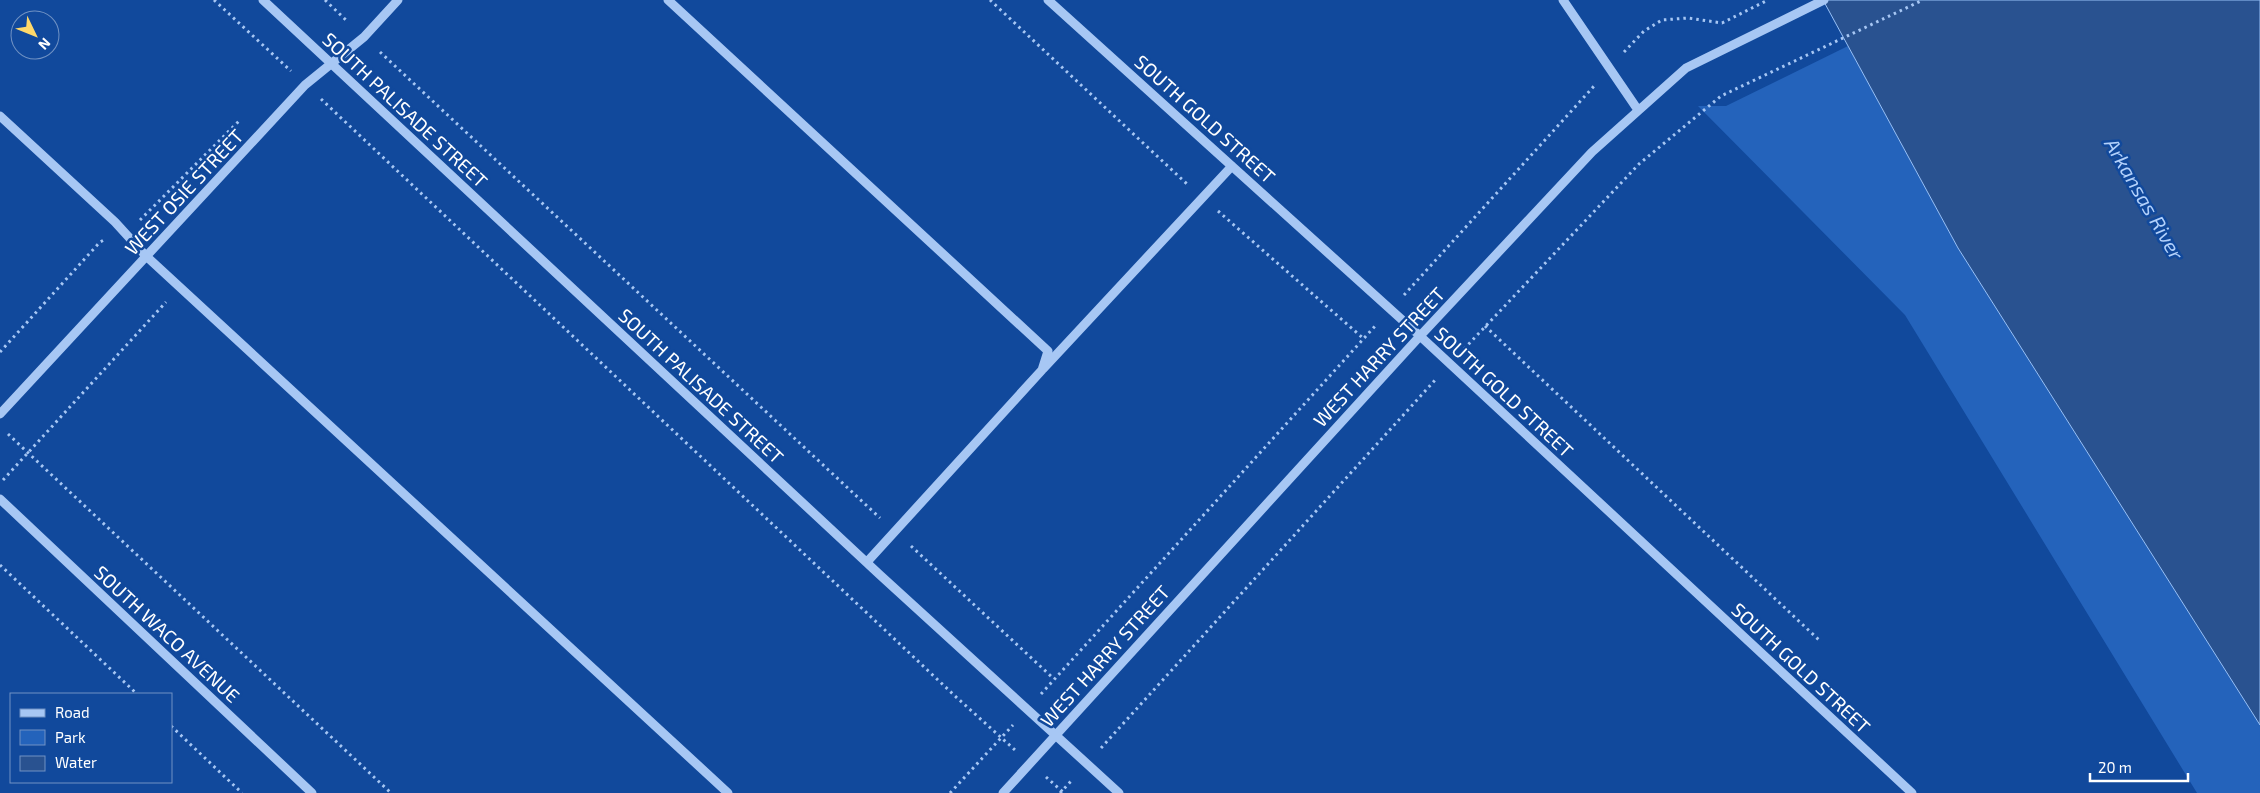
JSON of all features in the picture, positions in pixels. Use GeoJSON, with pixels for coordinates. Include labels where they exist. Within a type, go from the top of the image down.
{"type":"FeatureCollection","features":[{"type":"Feature","properties":{"kind":"street","name":"SOUTH PALISADE STREET"},"geometry":{"type":"LineString","coordinates":[[263,0],[867,562],[1119,793]]}},
{"type":"Feature","properties":{"kind":"street","name":"WEST OSIE STREET"},"geometry":{"type":"LineString","coordinates":[[0,414],[305,85],[364,37],[398,0]]}},
{"type":"Feature","properties":{"kind":"street"},"geometry":{"type":"LineString","coordinates":[[668,0],[1048,352],[1042,370]]}},
{"type":"Feature","properties":{"kind":"street","name":"SOUTH GOLD STREET"},"geometry":{"type":"LineString","coordinates":[[1048,0],[1420,336],[1912,793]]}},
{"type":"Feature","properties":{"kind":"street"},"geometry":{"type":"LineString","coordinates":[[1563,0],[1638,110]]}},
{"type":"Feature","properties":{"kind":"street","name":"WEST HARRY STREET"},"geometry":{"type":"LineString","coordinates":[[1003,793],[1420,336],[1592,152],[1686,68],[1824,0]]}},
{"type":"Feature","properties":{"kind":"street"},"geometry":{"type":"LineString","coordinates":[[0,116],[124,231],[146,256],[728,793]]}},
{"type":"Feature","properties":{"kind":"street"},"geometry":{"type":"LineString","coordinates":[[867,562],[1232,166]]}},
{"type":"Feature","properties":{"kind":"street","name":"SOUTH WACO AVENUE"},"geometry":{"type":"LineString","coordinates":[[0,499],[312,793]]}},
{"type":"Feature","properties":{"kind":"path"},"geometry":{"type":"LineString","coordinates":[[214,0],[1062,792],[1450,364],[1639,164],[1721,96],[1922,0]]}},
{"type":"Feature","properties":{"kind":"path"},"geometry":{"type":"LineString","coordinates":[[325,0],[1054,679]]}},
{"type":"Feature","properties":{"kind":"path"},"geometry":{"type":"LineString","coordinates":[[990,0],[1157,157],[1364,339]]}},
{"type":"Feature","properties":{"kind":"path"},"geometry":{"type":"LineString","coordinates":[[950,793],[1644,31],[1662,20],[1688,18],[1722,23],[1768,0]]}},
{"type":"Feature","properties":{"kind":"path"},"geometry":{"type":"LineString","coordinates":[[283,77],[290,70]]}},
{"type":"Feature","properties":{"kind":"path"},"geometry":{"type":"LineString","coordinates":[[0,352],[100,242],[134,226],[242,118]]}},
{"type":"Feature","properties":{"kind":"path"},"geometry":{"type":"LineString","coordinates":[[0,484],[169,300]]}},
{"type":"Feature","properties":{"kind":"path"},"geometry":{"type":"LineString","coordinates":[[1486,326],[1819,640]]}},
{"type":"Feature","properties":{"kind":"path"},"geometry":{"type":"LineString","coordinates":[[7,433],[391,793]]}},
{"type":"Feature","properties":{"kind":"path"},"geometry":{"type":"LineString","coordinates":[[0,565],[136,693]]}},
{"type":"Feature","properties":{"kind":"path"},"geometry":{"type":"LineString","coordinates":[[172,727],[242,793]]}},
{"type":"Feature","properties":{"kind":"green space"},"geometry":{"type":"Polygon","coordinates":[[[1848,46],[1958,248],[2260,725],[2260,793],[2197,793],[1905,315],[1698,106],[1726,106],[1848,46]]]}},
{"type":"Feature","properties":{"kind":"water","name":"Arkansas River"},"geometry":{"type":"Polygon","coordinates":[[[1823,0],[2260,0],[2260,725],[1958,248],[1823,0]]]}}]}
